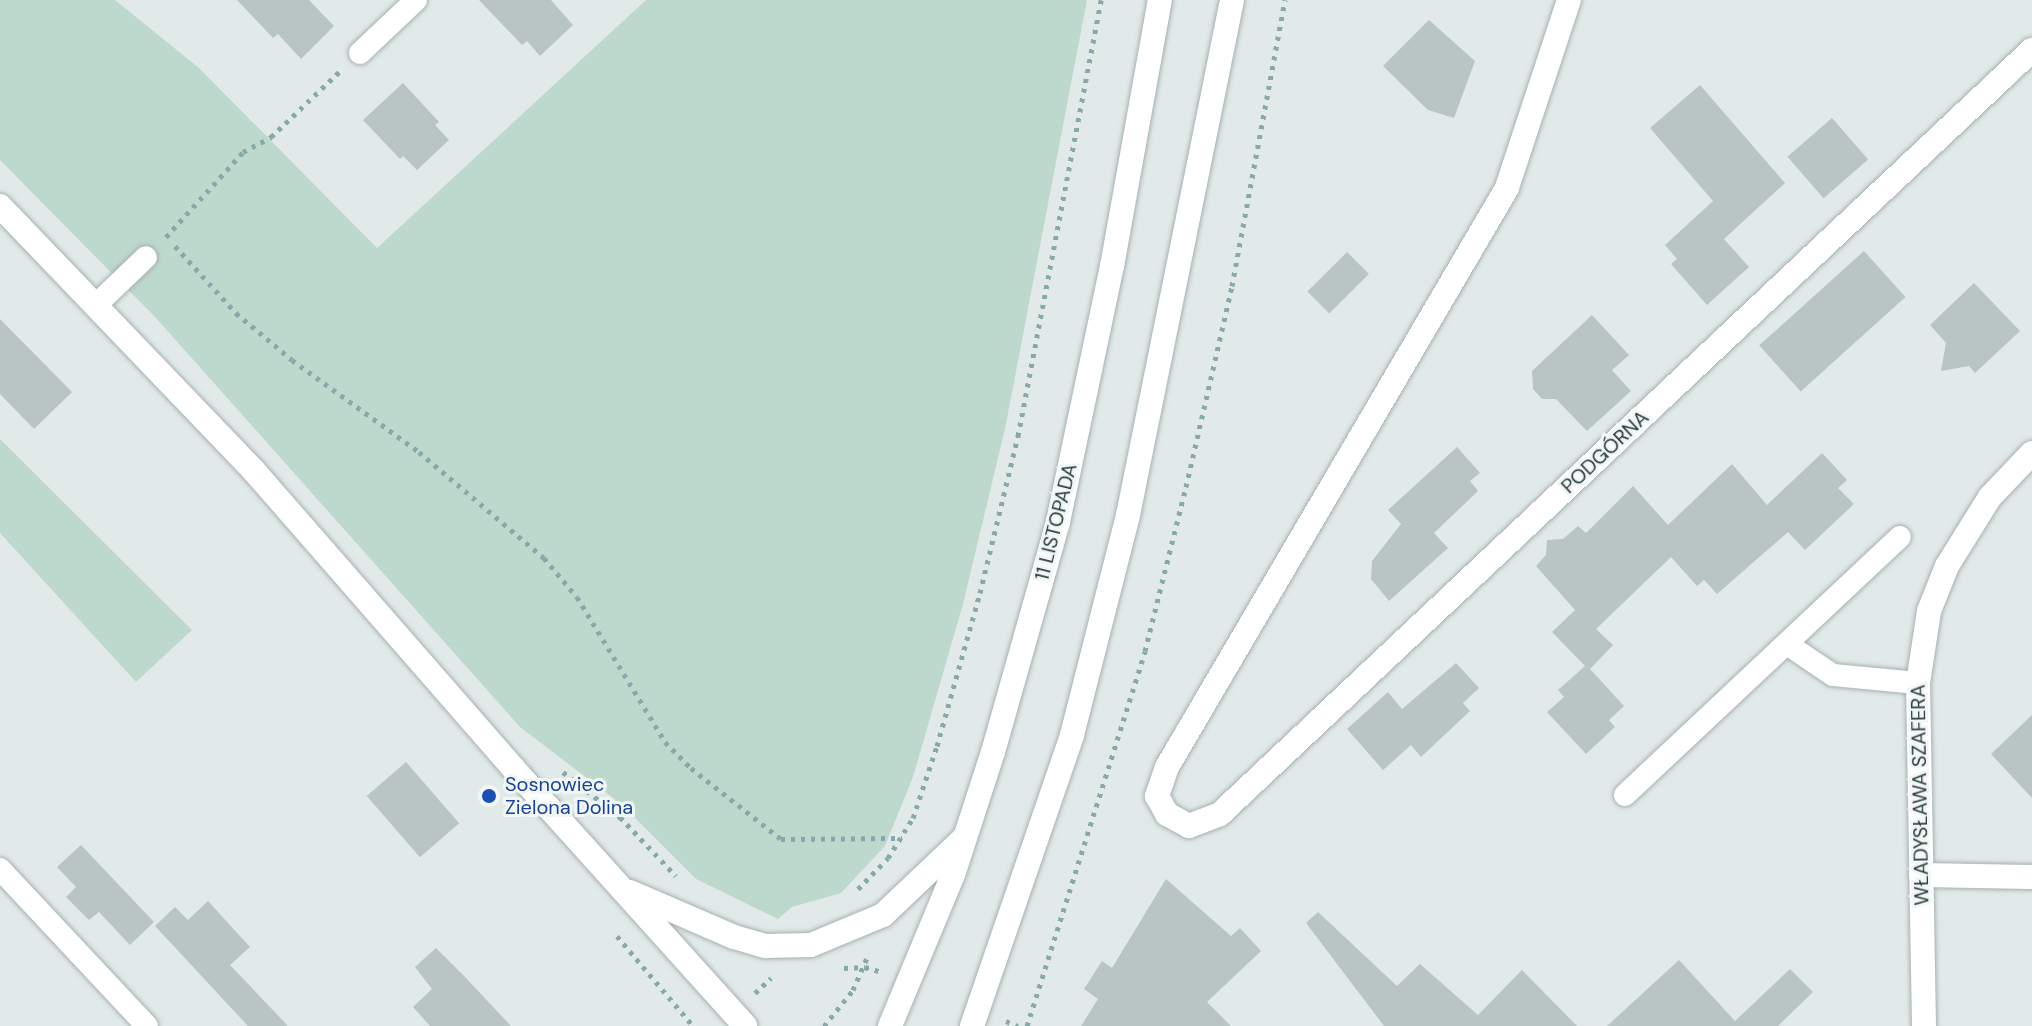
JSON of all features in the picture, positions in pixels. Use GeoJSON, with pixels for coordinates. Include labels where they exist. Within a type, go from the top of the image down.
{"type":"FeatureCollection","features":[{"type":"Feature","properties":{"kind":"street","name":"11 LISTOPADA"},"geometry":{"type":"LineString","coordinates":[[890,1026],[953,875],[998,737],[1058,522],[1112,266],[1160,0]]}},
{"type":"Feature","properties":{"kind":"street"},"geometry":{"type":"LineString","coordinates":[[972,1026],[1072,735],[1128,515],[1232,0]]}},
{"type":"Feature","properties":{"kind":"street","name":"PODGÓRNA"},"geometry":{"type":"LineString","coordinates":[[1569,0],[1507,188],[1167,767],[1157,796],[1167,814],[1189,826],[1220,814],[2032,50]]}},
{"type":"Feature","properties":{"kind":"street"},"geometry":{"type":"LineString","coordinates":[[0,206],[254,471],[513,768],[745,1026]]}},
{"type":"Feature","properties":{"kind":"street","name":"WŁADYSŁAWA SZAFERA"},"geometry":{"type":"LineString","coordinates":[[1924,1026],[1918,683],[1929,611],[1947,566],[1990,497],[2032,453]]}},
{"type":"Feature","properties":{"kind":"street"},"geometry":{"type":"LineString","coordinates":[[624,889],[734,937],[766,946],[811,945],[883,915],[964,838]]}},
{"type":"Feature","properties":{"kind":"street"},"geometry":{"type":"LineString","coordinates":[[1921,875],[2032,877]]}},
{"type":"Feature","properties":{"kind":"lane"},"geometry":{"type":"LineString","coordinates":[[360,53],[405,4]]}},
{"type":"Feature","properties":{"kind":"lane"},"geometry":{"type":"LineString","coordinates":[[96,305],[146,257]]}},
{"type":"Feature","properties":{"kind":"lane"},"geometry":{"type":"LineString","coordinates":[[1625,795],[1900,537]]}},
{"type":"Feature","properties":{"kind":"lane"},"geometry":{"type":"LineString","coordinates":[[1787,644],[1833,675],[1918,683]]}},
{"type":"Feature","properties":{"kind":"lane"},"geometry":{"type":"LineString","coordinates":[[0,869],[147,1026]]}},
{"type":"Feature","properties":{"kind":"path"},"geometry":{"type":"LineString","coordinates":[[360,53],[271,137],[243,152],[167,236],[236,313],[292,360],[430,461],[544,558],[577,597],[665,742],[691,768],[781,839],[903,838],[937,746],[997,527],[1018,436],[1101,0]]}},
{"type":"Feature","properties":{"kind":"path"},"geometry":{"type":"LineString","coordinates":[[1027,1026],[1132,694],[1182,502],[1232,286],[1285,0]]}},
{"type":"Feature","properties":{"kind":"green space"},"geometry":{"type":"Polygon","coordinates":[[[0,0],[115,0],[199,68],[377,248],[646,0],[1087,0],[1005,429],[963,604],[913,777],[885,846],[841,893],[792,907],[778,919],[696,879],[621,804],[520,727],[156,318],[0,160],[0,0]]]}},
{"type":"Feature","properties":{"kind":"green space"},"geometry":{"type":"Polygon","coordinates":[[[0,439],[192,630],[136,682],[0,533],[0,439]]]}},
{"type":"Feature","properties":{"kind":"building"},"geometry":{"type":"Polygon","coordinates":[[[237,0],[309,0],[334,26],[301,59],[278,34],[273,38],[237,0]]]}},
{"type":"Feature","properties":{"kind":"building"},"geometry":{"type":"Polygon","coordinates":[[[479,0],[551,0],[573,25],[540,56],[527,41],[522,45],[479,0]]]}},
{"type":"Feature","properties":{"kind":"building"},"geometry":{"type":"Polygon","coordinates":[[[1429,20],[1475,61],[1454,118],[1428,110],[1383,66],[1429,20]]]}},
{"type":"Feature","properties":{"kind":"building"},"geometry":{"type":"Polygon","coordinates":[[[403,83],[439,122],[435,125],[449,140],[417,170],[403,156],[400,159],[363,120],[403,83]]]}},
{"type":"Feature","properties":{"kind":"building"},"geometry":{"type":"Polygon","coordinates":[[[1700,85],[1785,183],[1724,239],[1749,267],[1707,305],[1671,264],[1677,259],[1665,245],[1713,201],[1650,128],[1700,85]]]}},
{"type":"Feature","properties":{"kind":"building"},"geometry":{"type":"Polygon","coordinates":[[[1832,118],[1868,160],[1824,198],[1787,157],[1832,118]]]}},
{"type":"Feature","properties":{"kind":"building"},"geometry":{"type":"Polygon","coordinates":[[[1864,251],[1905,297],[1801,391],[1759,345],[1864,251]]]}},
{"type":"Feature","properties":{"kind":"building"},"geometry":{"type":"Polygon","coordinates":[[[1347,252],[1369,274],[1329,314],[1307,292],[1347,252]]]}},
{"type":"Feature","properties":{"kind":"building"},"geometry":{"type":"Polygon","coordinates":[[[1974,283],[2020,331],[1975,373],[1969,366],[1941,371],[1946,343],[1930,325],[1974,283]]]}},
{"type":"Feature","properties":{"kind":"building"},"geometry":{"type":"Polygon","coordinates":[[[1592,315],[1629,355],[1612,370],[1631,391],[1587,431],[1556,399],[1542,399],[1533,389],[1532,371],[1592,315]]]}},
{"type":"Feature","properties":{"kind":"building"},"geometry":{"type":"Polygon","coordinates":[[[0,319],[72,392],[34,429],[0,394],[0,319]]]}},
{"type":"Feature","properties":{"kind":"building"},"geometry":{"type":"Polygon","coordinates":[[[1457,447],[1480,473],[1470,481],[1478,491],[1434,533],[1448,548],[1389,601],[1371,579],[1372,561],[1401,524],[1388,510],[1457,447]]]}},
{"type":"Feature","properties":{"kind":"building"},"geometry":{"type":"Polygon","coordinates":[[[1822,453],[1847,480],[1838,488],[1854,504],[1805,550],[1788,532],[1717,594],[1704,580],[1697,586],[1671,557],[1596,629],[1613,645],[1590,669],[1624,706],[1609,720],[1615,727],[1586,754],[1547,712],[1564,697],[1558,690],[1585,666],[1552,632],[1575,610],[1536,566],[1546,555],[1547,540],[1563,539],[1578,526],[1586,533],[1633,486],[1668,525],[1732,464],[1767,505],[1822,453]]]}},
{"type":"Feature","properties":{"kind":"building"},"geometry":{"type":"Polygon","coordinates":[[[1456,663],[1479,688],[1463,703],[1470,711],[1421,757],[1411,745],[1383,770],[1347,729],[1388,692],[1402,709],[1456,663]]]}},
{"type":"Feature","properties":{"kind":"building"},"geometry":{"type":"Polygon","coordinates":[[[2032,715],[2032,798],[1991,754],[2032,715]]]}},
{"type":"Feature","properties":{"kind":"building"},"geometry":{"type":"Polygon","coordinates":[[[406,762],[459,823],[420,857],[367,796],[406,762]]]}},
{"type":"Feature","properties":{"kind":"building"},"geometry":{"type":"Polygon","coordinates":[[[81,845],[154,922],[130,945],[99,912],[89,920],[66,897],[76,887],[57,867],[81,845]]]}},
{"type":"Feature","properties":{"kind":"building"},"geometry":{"type":"Polygon","coordinates":[[[1166,879],[1231,936],[1240,928],[1261,951],[1207,1002],[1231,1026],[1081,1026],[1098,999],[1084,989],[1102,961],[1112,968],[1166,879]]]}},
{"type":"Feature","properties":{"kind":"building"},"geometry":{"type":"Polygon","coordinates":[[[208,901],[250,947],[230,965],[288,1026],[248,1026],[155,926],[175,907],[188,920],[208,901]]]}},
{"type":"Feature","properties":{"kind":"building"},"geometry":{"type":"Polygon","coordinates":[[[1318,912],[1397,986],[1420,964],[1478,1015],[1522,970],[1577,1026],[1384,1026],[1306,923],[1318,912]]]}},
{"type":"Feature","properties":{"kind":"building"},"geometry":{"type":"Polygon","coordinates":[[[436,948],[511,1026],[430,1026],[413,1007],[432,989],[415,967],[436,948]]]}},
{"type":"Feature","properties":{"kind":"building"},"geometry":{"type":"Polygon","coordinates":[[[1679,960],[1735,1021],[1790,969],[1813,992],[1778,1026],[1607,1026],[1679,960]]]}},
{"type":"Feature","properties":{"kind":"place","name":"Sosnowiec Zielona Dolina"},"geometry":{"type":"Point","coordinates":[489,796]}}]}
